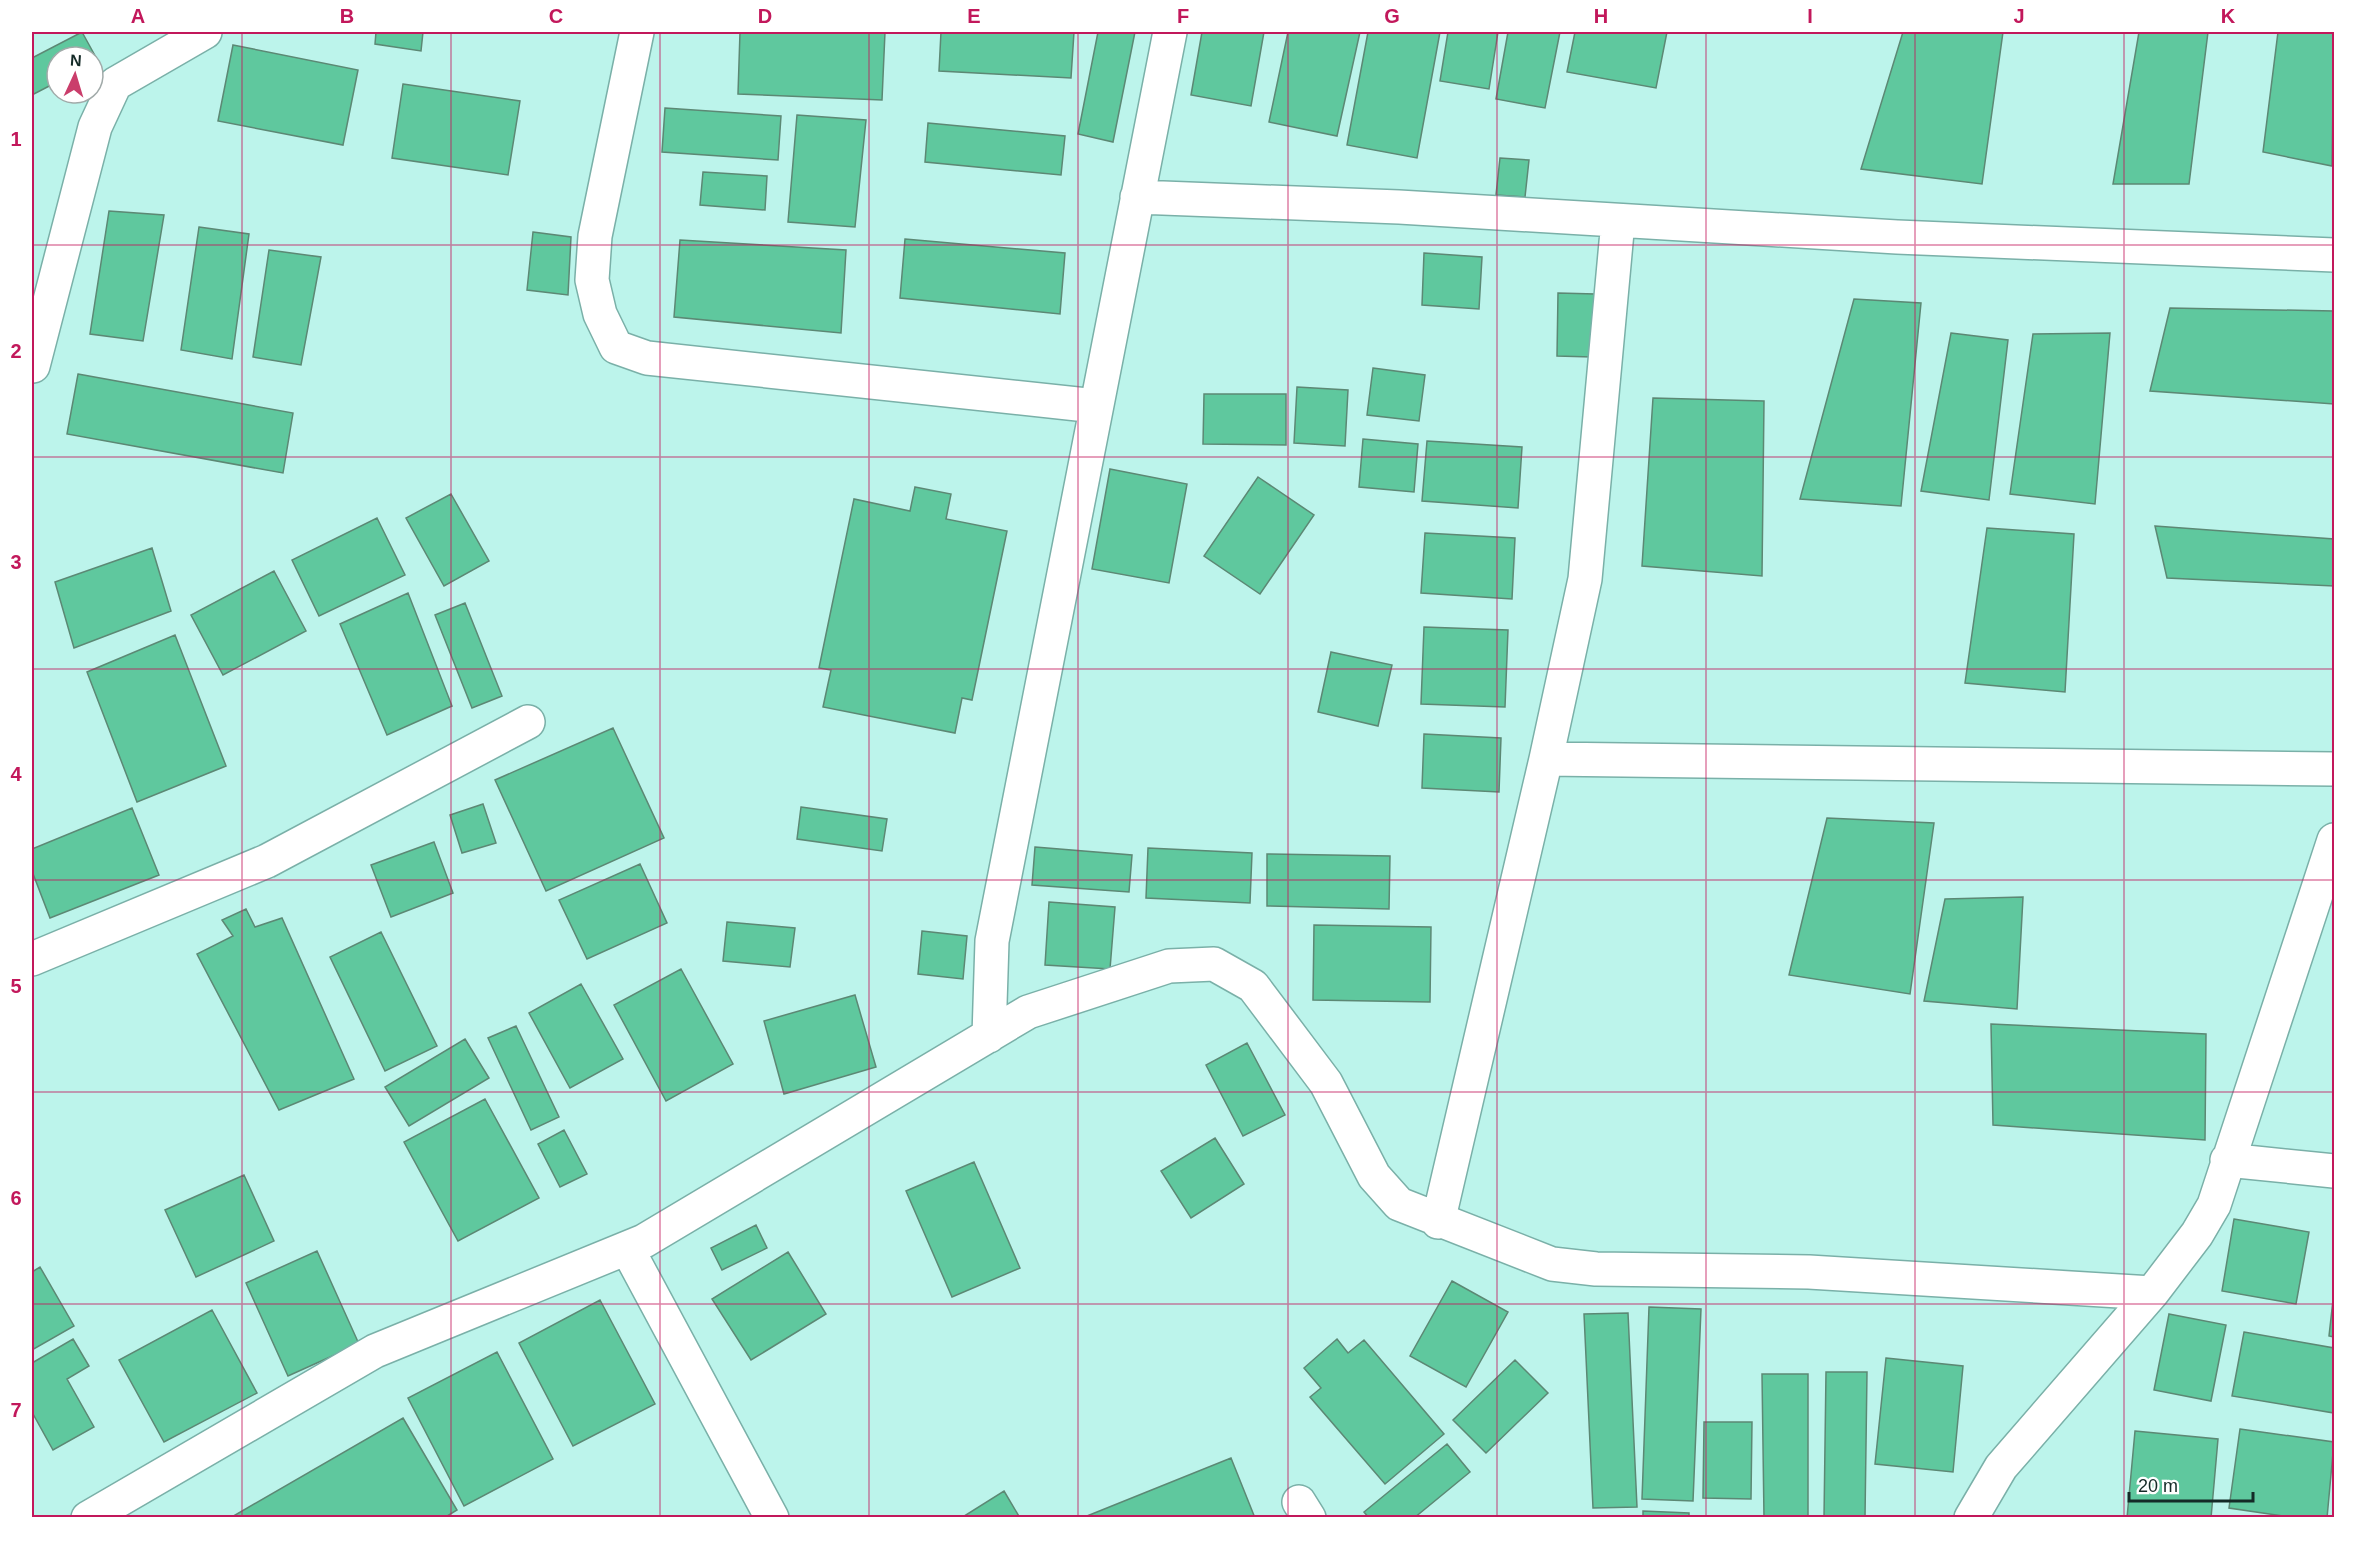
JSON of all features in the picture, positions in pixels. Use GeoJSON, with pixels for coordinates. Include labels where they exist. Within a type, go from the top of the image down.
{"type":"FeatureCollection","features":[{"type":"Feature","properties":{"kind":"street"},"geometry":{"type":"LineString","coordinates":[[33,366],[95,127],[115,84],[204,32]]}},
{"type":"Feature","properties":{"kind":"street"},"geometry":{"type":"LineString","coordinates":[[637,32],[595,236],[592,280],[600,314],[616,347],[647,358],[1096,406]]}},
{"type":"Feature","properties":{"kind":"street"},"geometry":{"type":"LineString","coordinates":[[989,1036],[992,941],[1170,32]]}},
{"type":"Feature","properties":{"kind":"street"},"geometry":{"type":"LineString","coordinates":[[1137,197],[1399,207],[1897,237],[2334,255]]}},
{"type":"Feature","properties":{"kind":"street"},"geometry":{"type":"LineString","coordinates":[[1438,1222],[1546,759],[1585,579],[1618,220]]}},
{"type":"Feature","properties":{"kind":"street"},"geometry":{"type":"LineString","coordinates":[[32,959],[267,861],[528,722]]}},
{"type":"Feature","properties":{"kind":"street"},"geometry":{"type":"LineString","coordinates":[[1546,759],[2334,769]]}},
{"type":"Feature","properties":{"kind":"street"},"geometry":{"type":"LineString","coordinates":[[1971,1518],[2001,1467],[2152,1293],[2197,1234],[2214,1205],[2334,840]]}},
{"type":"Feature","properties":{"kind":"street"},"geometry":{"type":"LineString","coordinates":[[88,1518],[375,1351],[644,1241],[1028,1012],[1169,966],[1214,964],[1253,986],[1326,1083],[1380,1183],[1399,1204],[1438,1222],[1552,1264],[1596,1269],[1809,1272],[2152,1293]]}},
{"type":"Feature","properties":{"kind":"street"},"geometry":{"type":"LineString","coordinates":[[2227,1160],[2334,1171]]}},
{"type":"Feature","properties":{"kind":"street"},"geometry":{"type":"LineString","coordinates":[[627,1248],[772,1518]]}},
{"type":"Feature","properties":{"kind":"building"},"geometry":{"type":"Polygon","coordinates":[[[82,32],[89,45],[57,45],[82,32]]]}},
{"type":"Feature","properties":{"kind":"building"},"geometry":{"type":"Polygon","coordinates":[[[376,32],[423,32],[421,51],[375,44],[376,32]]]}},
{"type":"Feature","properties":{"kind":"building"},"geometry":{"type":"Polygon","coordinates":[[[740,32],[885,32],[882,100],[738,94],[740,32]]]}},
{"type":"Feature","properties":{"kind":"building"},"geometry":{"type":"Polygon","coordinates":[[[941,32],[1074,32],[1071,78],[939,71],[941,32]]]}},
{"type":"Feature","properties":{"kind":"building"},"geometry":{"type":"Polygon","coordinates":[[[1098,32],[1135,32],[1113,142],[1078,134],[1098,32]]]}},
{"type":"Feature","properties":{"kind":"building"},"geometry":{"type":"Polygon","coordinates":[[[1202,32],[1264,32],[1251,106],[1191,95],[1202,32]]]}},
{"type":"Feature","properties":{"kind":"building"},"geometry":{"type":"Polygon","coordinates":[[[1288,32],[1360,32],[1337,136],[1269,122],[1288,32]]]}},
{"type":"Feature","properties":{"kind":"building"},"geometry":{"type":"Polygon","coordinates":[[[1368,32],[1440,32],[1417,158],[1347,145],[1368,32]]]}},
{"type":"Feature","properties":{"kind":"building"},"geometry":{"type":"Polygon","coordinates":[[[1448,32],[1498,32],[1489,89],[1440,81],[1448,32]]]}},
{"type":"Feature","properties":{"kind":"building"},"geometry":{"type":"Polygon","coordinates":[[[1508,32],[1560,32],[1545,108],[1496,99],[1508,32]]]}},
{"type":"Feature","properties":{"kind":"building"},"geometry":{"type":"Polygon","coordinates":[[[1575,32],[1667,32],[1656,88],[1567,72],[1575,32]]]}},
{"type":"Feature","properties":{"kind":"building"},"geometry":{"type":"Polygon","coordinates":[[[1903,32],[2003,32],[1982,184],[1861,169],[1903,32]]]}},
{"type":"Feature","properties":{"kind":"building"},"geometry":{"type":"Polygon","coordinates":[[[2139,32],[2208,32],[2189,184],[2113,184],[2139,32]]]}},
{"type":"Feature","properties":{"kind":"building"},"geometry":{"type":"Polygon","coordinates":[[[2278,32],[2334,32],[2332,166],[2263,152],[2278,32]]]}},
{"type":"Feature","properties":{"kind":"building"},"geometry":{"type":"Polygon","coordinates":[[[233,45],[358,70],[343,145],[218,121],[233,45]]]}},
{"type":"Feature","properties":{"kind":"building"},"geometry":{"type":"Polygon","coordinates":[[[45,51],[45,88],[32,95],[32,58],[45,51]]]}},
{"type":"Feature","properties":{"kind":"building"},"geometry":{"type":"Polygon","coordinates":[[[403,84],[520,101],[508,175],[392,158],[403,84]]]}},
{"type":"Feature","properties":{"kind":"building"},"geometry":{"type":"Polygon","coordinates":[[[665,108],[781,116],[778,160],[662,152],[665,108]]]}},
{"type":"Feature","properties":{"kind":"building"},"geometry":{"type":"Polygon","coordinates":[[[797,115],[866,120],[855,227],[788,222],[797,115]]]}},
{"type":"Feature","properties":{"kind":"building"},"geometry":{"type":"Polygon","coordinates":[[[928,123],[1065,136],[1061,175],[925,162],[928,123]]]}},
{"type":"Feature","properties":{"kind":"building"},"geometry":{"type":"Polygon","coordinates":[[[1500,158],[1529,160],[1525,197],[1496,195],[1500,158]]]}},
{"type":"Feature","properties":{"kind":"building"},"geometry":{"type":"Polygon","coordinates":[[[703,172],[767,176],[765,210],[700,205],[703,172]]]}},
{"type":"Feature","properties":{"kind":"building"},"geometry":{"type":"Polygon","coordinates":[[[109,211],[164,215],[143,341],[90,334],[109,211]]]}},
{"type":"Feature","properties":{"kind":"building"},"geometry":{"type":"Polygon","coordinates":[[[199,227],[249,234],[232,359],[181,350],[199,227]]]}},
{"type":"Feature","properties":{"kind":"building"},"geometry":{"type":"Polygon","coordinates":[[[533,232],[571,237],[568,295],[527,290],[533,232]]]}},
{"type":"Feature","properties":{"kind":"building"},"geometry":{"type":"Polygon","coordinates":[[[905,239],[1065,253],[1060,314],[900,298],[905,239]]]}},
{"type":"Feature","properties":{"kind":"building"},"geometry":{"type":"Polygon","coordinates":[[[680,240],[846,250],[841,333],[674,317],[680,240]]]}},
{"type":"Feature","properties":{"kind":"building"},"geometry":{"type":"Polygon","coordinates":[[[269,250],[321,257],[301,365],[253,357],[269,250]]]}},
{"type":"Feature","properties":{"kind":"building"},"geometry":{"type":"Polygon","coordinates":[[[1424,253],[1482,257],[1479,309],[1422,305],[1424,253]]]}},
{"type":"Feature","properties":{"kind":"building"},"geometry":{"type":"Polygon","coordinates":[[[1558,293],[1595,294],[1592,357],[1557,356],[1558,293]]]}},
{"type":"Feature","properties":{"kind":"building"},"geometry":{"type":"Polygon","coordinates":[[[1854,299],[1921,303],[1901,506],[1800,499],[1854,299]]]}},
{"type":"Feature","properties":{"kind":"building"},"geometry":{"type":"Polygon","coordinates":[[[2170,308],[2334,311],[2334,404],[2150,391],[2170,308]]]}},
{"type":"Feature","properties":{"kind":"building"},"geometry":{"type":"Polygon","coordinates":[[[1951,333],[2008,340],[1989,500],[1921,491],[1951,333]]]}},
{"type":"Feature","properties":{"kind":"building"},"geometry":{"type":"Polygon","coordinates":[[[2110,333],[2095,504],[2010,494],[2033,334],[2110,333]]]}},
{"type":"Feature","properties":{"kind":"building"},"geometry":{"type":"Polygon","coordinates":[[[1373,368],[1425,375],[1419,421],[1367,415],[1373,368]]]}},
{"type":"Feature","properties":{"kind":"building"},"geometry":{"type":"Polygon","coordinates":[[[78,374],[293,413],[283,473],[67,434],[78,374]]]}},
{"type":"Feature","properties":{"kind":"building"},"geometry":{"type":"Polygon","coordinates":[[[1297,387],[1348,390],[1345,446],[1294,443],[1297,387]]]}},
{"type":"Feature","properties":{"kind":"building"},"geometry":{"type":"Polygon","coordinates":[[[1204,394],[1286,394],[1286,445],[1203,444],[1204,394]]]}},
{"type":"Feature","properties":{"kind":"building"},"geometry":{"type":"Polygon","coordinates":[[[1653,398],[1764,401],[1762,576],[1642,566],[1653,398]]]}},
{"type":"Feature","properties":{"kind":"building"},"geometry":{"type":"Polygon","coordinates":[[[1363,439],[1418,444],[1414,492],[1359,487],[1363,439]]]}},
{"type":"Feature","properties":{"kind":"building"},"geometry":{"type":"Polygon","coordinates":[[[1427,441],[1522,447],[1518,508],[1422,501],[1427,441]]]}},
{"type":"Feature","properties":{"kind":"building"},"geometry":{"type":"Polygon","coordinates":[[[1110,469],[1187,484],[1169,583],[1092,569],[1110,469]]]}},
{"type":"Feature","properties":{"kind":"building"},"geometry":{"type":"Polygon","coordinates":[[[1258,477],[1314,515],[1260,594],[1204,556],[1258,477]]]}},
{"type":"Feature","properties":{"kind":"building"},"geometry":{"type":"Polygon","coordinates":[[[915,487],[951,494],[946,519],[1007,531],[972,700],[962,698],[955,733],[823,707],[831,670],[819,668],[854,499],[910,511],[915,487]]]}},
{"type":"Feature","properties":{"kind":"building"},"geometry":{"type":"Polygon","coordinates":[[[451,494],[489,561],[444,586],[406,518],[451,494]]]}},
{"type":"Feature","properties":{"kind":"building"},"geometry":{"type":"Polygon","coordinates":[[[377,518],[405,575],[319,616],[292,560],[377,518]]]}},
{"type":"Feature","properties":{"kind":"building"},"geometry":{"type":"Polygon","coordinates":[[[2155,526],[2334,539],[2334,586],[2167,578],[2155,526]]]}},
{"type":"Feature","properties":{"kind":"building"},"geometry":{"type":"Polygon","coordinates":[[[1987,528],[2074,534],[2065,692],[1965,683],[1987,528]]]}},
{"type":"Feature","properties":{"kind":"building"},"geometry":{"type":"Polygon","coordinates":[[[1425,533],[1515,538],[1512,599],[1421,593],[1425,533]]]}},
{"type":"Feature","properties":{"kind":"building"},"geometry":{"type":"Polygon","coordinates":[[[152,548],[171,611],[74,648],[55,582],[152,548]]]}},
{"type":"Feature","properties":{"kind":"building"},"geometry":{"type":"Polygon","coordinates":[[[274,571],[306,631],[223,675],[191,615],[274,571]]]}},
{"type":"Feature","properties":{"kind":"building"},"geometry":{"type":"Polygon","coordinates":[[[408,593],[452,706],[387,735],[340,624],[408,593]]]}},
{"type":"Feature","properties":{"kind":"building"},"geometry":{"type":"Polygon","coordinates":[[[465,603],[502,696],[472,708],[435,615],[465,603]]]}},
{"type":"Feature","properties":{"kind":"building"},"geometry":{"type":"Polygon","coordinates":[[[1424,627],[1508,630],[1505,707],[1421,704],[1424,627]]]}},
{"type":"Feature","properties":{"kind":"building"},"geometry":{"type":"Polygon","coordinates":[[[175,635],[226,766],[137,802],[87,672],[175,635]]]}},
{"type":"Feature","properties":{"kind":"building"},"geometry":{"type":"Polygon","coordinates":[[[1331,652],[1392,665],[1378,726],[1318,712],[1331,652]]]}},
{"type":"Feature","properties":{"kind":"building"},"geometry":{"type":"Polygon","coordinates":[[[613,728],[664,838],[546,891],[495,780],[613,728]]]}},
{"type":"Feature","properties":{"kind":"building"},"geometry":{"type":"Polygon","coordinates":[[[1424,734],[1501,738],[1499,792],[1422,788],[1424,734]]]}},
{"type":"Feature","properties":{"kind":"building"},"geometry":{"type":"Polygon","coordinates":[[[483,804],[496,843],[462,853],[450,815],[483,804]]]}},
{"type":"Feature","properties":{"kind":"building"},"geometry":{"type":"Polygon","coordinates":[[[801,807],[887,819],[882,851],[797,839],[801,807]]]}},
{"type":"Feature","properties":{"kind":"building"},"geometry":{"type":"Polygon","coordinates":[[[132,808],[159,875],[50,918],[32,871],[32,849],[132,808]]]}},
{"type":"Feature","properties":{"kind":"building"},"geometry":{"type":"Polygon","coordinates":[[[1827,818],[1934,823],[1910,994],[1789,975],[1827,818]]]}},
{"type":"Feature","properties":{"kind":"building"},"geometry":{"type":"Polygon","coordinates":[[[434,842],[453,893],[391,917],[371,865],[434,842]]]}},
{"type":"Feature","properties":{"kind":"building"},"geometry":{"type":"Polygon","coordinates":[[[1035,847],[1132,855],[1129,892],[1032,885],[1035,847]]]}},
{"type":"Feature","properties":{"kind":"building"},"geometry":{"type":"Polygon","coordinates":[[[1148,848],[1252,853],[1250,903],[1146,898],[1148,848]]]}},
{"type":"Feature","properties":{"kind":"building"},"geometry":{"type":"Polygon","coordinates":[[[1267,854],[1390,856],[1389,909],[1267,906],[1267,854]]]}},
{"type":"Feature","properties":{"kind":"building"},"geometry":{"type":"Polygon","coordinates":[[[640,864],[667,923],[587,959],[559,900],[640,864]]]}},
{"type":"Feature","properties":{"kind":"building"},"geometry":{"type":"Polygon","coordinates":[[[2023,897],[2017,1009],[1924,1001],[1945,899],[2023,897]]]}},
{"type":"Feature","properties":{"kind":"building"},"geometry":{"type":"Polygon","coordinates":[[[1049,902],[1115,907],[1110,969],[1045,965],[1049,902]]]}},
{"type":"Feature","properties":{"kind":"building"},"geometry":{"type":"Polygon","coordinates":[[[246,909],[255,927],[282,918],[354,1079],[279,1110],[197,954],[233,936],[222,920],[246,909]]]}},
{"type":"Feature","properties":{"kind":"building"},"geometry":{"type":"Polygon","coordinates":[[[727,922],[795,928],[790,967],[723,961],[727,922]]]}},
{"type":"Feature","properties":{"kind":"building"},"geometry":{"type":"Polygon","coordinates":[[[1314,925],[1431,927],[1430,1002],[1313,1000],[1314,925]]]}},
{"type":"Feature","properties":{"kind":"building"},"geometry":{"type":"Polygon","coordinates":[[[922,931],[967,936],[963,979],[918,974],[922,931]]]}},
{"type":"Feature","properties":{"kind":"building"},"geometry":{"type":"Polygon","coordinates":[[[381,932],[437,1046],[385,1071],[330,957],[381,932]]]}},
{"type":"Feature","properties":{"kind":"building"},"geometry":{"type":"Polygon","coordinates":[[[681,969],[733,1064],[666,1101],[614,1005],[681,969]]]}},
{"type":"Feature","properties":{"kind":"building"},"geometry":{"type":"Polygon","coordinates":[[[581,984],[623,1059],[570,1088],[529,1013],[581,984]]]}},
{"type":"Feature","properties":{"kind":"building"},"geometry":{"type":"Polygon","coordinates":[[[855,995],[876,1067],[784,1094],[764,1021],[855,995]]]}},
{"type":"Feature","properties":{"kind":"building"},"geometry":{"type":"Polygon","coordinates":[[[1991,1024],[2206,1034],[2205,1140],[1993,1125],[1991,1024]]]}},
{"type":"Feature","properties":{"kind":"building"},"geometry":{"type":"Polygon","coordinates":[[[516,1026],[559,1117],[531,1130],[488,1038],[516,1026]]]}},
{"type":"Feature","properties":{"kind":"building"},"geometry":{"type":"Polygon","coordinates":[[[465,1039],[489,1078],[409,1126],[385,1087],[465,1039]]]}},
{"type":"Feature","properties":{"kind":"building"},"geometry":{"type":"Polygon","coordinates":[[[1247,1043],[1285,1115],[1243,1136],[1206,1065],[1247,1043]]]}},
{"type":"Feature","properties":{"kind":"building"},"geometry":{"type":"Polygon","coordinates":[[[485,1099],[539,1198],[458,1241],[404,1142],[485,1099]]]}},
{"type":"Feature","properties":{"kind":"building"},"geometry":{"type":"Polygon","coordinates":[[[564,1130],[587,1174],[560,1187],[538,1144],[564,1130]]]}},
{"type":"Feature","properties":{"kind":"building"},"geometry":{"type":"Polygon","coordinates":[[[1215,1138],[1244,1184],[1191,1218],[1161,1171],[1215,1138]]]}},
{"type":"Feature","properties":{"kind":"building"},"geometry":{"type":"Polygon","coordinates":[[[974,1162],[1020,1268],[952,1297],[906,1191],[974,1162]]]}},
{"type":"Feature","properties":{"kind":"building"},"geometry":{"type":"Polygon","coordinates":[[[244,1175],[274,1241],[196,1277],[165,1210],[244,1175]]]}},
{"type":"Feature","properties":{"kind":"building"},"geometry":{"type":"Polygon","coordinates":[[[2234,1219],[2309,1232],[2296,1304],[2222,1291],[2234,1219]]]}},
{"type":"Feature","properties":{"kind":"building"},"geometry":{"type":"Polygon","coordinates":[[[756,1225],[767,1248],[722,1270],[711,1248],[756,1225]]]}},
{"type":"Feature","properties":{"kind":"building"},"geometry":{"type":"Polygon","coordinates":[[[317,1251],[359,1344],[288,1376],[246,1283],[317,1251]]]}},
{"type":"Feature","properties":{"kind":"building"},"geometry":{"type":"Polygon","coordinates":[[[788,1252],[826,1314],[751,1360],[712,1299],[788,1252]]]}},
{"type":"Feature","properties":{"kind":"building"},"geometry":{"type":"Polygon","coordinates":[[[40,1267],[74,1326],[32,1350],[32,1272],[40,1267]]]}},
{"type":"Feature","properties":{"kind":"building"},"geometry":{"type":"Polygon","coordinates":[[[1452,1281],[1508,1312],[1466,1387],[1410,1356],[1452,1281]]]}},
{"type":"Feature","properties":{"kind":"building"},"geometry":{"type":"Polygon","coordinates":[[[2334,1291],[2334,1337],[2329,1336],[2334,1291]]]}},
{"type":"Feature","properties":{"kind":"building"},"geometry":{"type":"Polygon","coordinates":[[[600,1300],[655,1404],[573,1446],[519,1343],[600,1300]]]}},
{"type":"Feature","properties":{"kind":"building"},"geometry":{"type":"Polygon","coordinates":[[[1649,1307],[1701,1309],[1693,1501],[1642,1499],[1649,1307]]]}},
{"type":"Feature","properties":{"kind":"building"},"geometry":{"type":"Polygon","coordinates":[[[212,1310],[257,1393],[164,1442],[119,1360],[212,1310]]]}},
{"type":"Feature","properties":{"kind":"building"},"geometry":{"type":"Polygon","coordinates":[[[1628,1313],[1637,1507],[1593,1508],[1584,1314],[1628,1313]]]}},
{"type":"Feature","properties":{"kind":"building"},"geometry":{"type":"Polygon","coordinates":[[[2169,1314],[2226,1325],[2211,1401],[2154,1390],[2169,1314]]]}},
{"type":"Feature","properties":{"kind":"building"},"geometry":{"type":"Polygon","coordinates":[[[2244,1332],[2334,1348],[2334,1413],[2232,1396],[2244,1332]]]}},
{"type":"Feature","properties":{"kind":"building"},"geometry":{"type":"Polygon","coordinates":[[[73,1339],[89,1366],[67,1379],[94,1427],[53,1450],[32,1412],[32,1363],[73,1339]]]}},
{"type":"Feature","properties":{"kind":"building"},"geometry":{"type":"Polygon","coordinates":[[[1337,1339],[1348,1353],[1364,1340],[1444,1434],[1385,1484],[1310,1397],[1321,1388],[1304,1368],[1337,1339]]]}},
{"type":"Feature","properties":{"kind":"building"},"geometry":{"type":"Polygon","coordinates":[[[497,1352],[553,1459],[464,1506],[408,1398],[497,1352]]]}},
{"type":"Feature","properties":{"kind":"building"},"geometry":{"type":"Polygon","coordinates":[[[1886,1358],[1963,1366],[1953,1472],[1875,1464],[1886,1358]]]}},
{"type":"Feature","properties":{"kind":"building"},"geometry":{"type":"Polygon","coordinates":[[[1515,1360],[1548,1393],[1486,1453],[1453,1420],[1515,1360]]]}},
{"type":"Feature","properties":{"kind":"building"},"geometry":{"type":"Polygon","coordinates":[[[1826,1372],[1867,1372],[1865,1518],[1824,1518],[1826,1372]]]}},
{"type":"Feature","properties":{"kind":"building"},"geometry":{"type":"Polygon","coordinates":[[[1762,1374],[1808,1374],[1808,1518],[1764,1518],[1762,1374]]]}},
{"type":"Feature","properties":{"kind":"building"},"geometry":{"type":"Polygon","coordinates":[[[403,1418],[457,1510],[444,1518],[230,1518],[403,1418]]]}},
{"type":"Feature","properties":{"kind":"building"},"geometry":{"type":"Polygon","coordinates":[[[1704,1422],[1752,1422],[1751,1499],[1703,1498],[1704,1422]]]}},
{"type":"Feature","properties":{"kind":"building"},"geometry":{"type":"Polygon","coordinates":[[[2240,1429],[2334,1442],[2327,1518],[2296,1518],[2229,1508],[2240,1429]]]}},
{"type":"Feature","properties":{"kind":"building"},"geometry":{"type":"Polygon","coordinates":[[[2135,1431],[2218,1439],[2211,1518],[2127,1518],[2135,1431]]]}},
{"type":"Feature","properties":{"kind":"building"},"geometry":{"type":"Polygon","coordinates":[[[1447,1444],[1470,1472],[1414,1518],[1369,1518],[1364,1512],[1447,1444]]]}},
{"type":"Feature","properties":{"kind":"building"},"geometry":{"type":"Polygon","coordinates":[[[1231,1458],[1255,1518],[1082,1518],[1231,1458]]]}},
{"type":"Feature","properties":{"kind":"building"},"geometry":{"type":"Polygon","coordinates":[[[1004,1491],[1020,1518],[961,1518],[1004,1491]]]}},
{"type":"Feature","properties":{"kind":"building"},"geometry":{"type":"Polygon","coordinates":[[[1643,1511],[1689,1513],[1689,1518],[1643,1518],[1643,1511]]]}}]}
